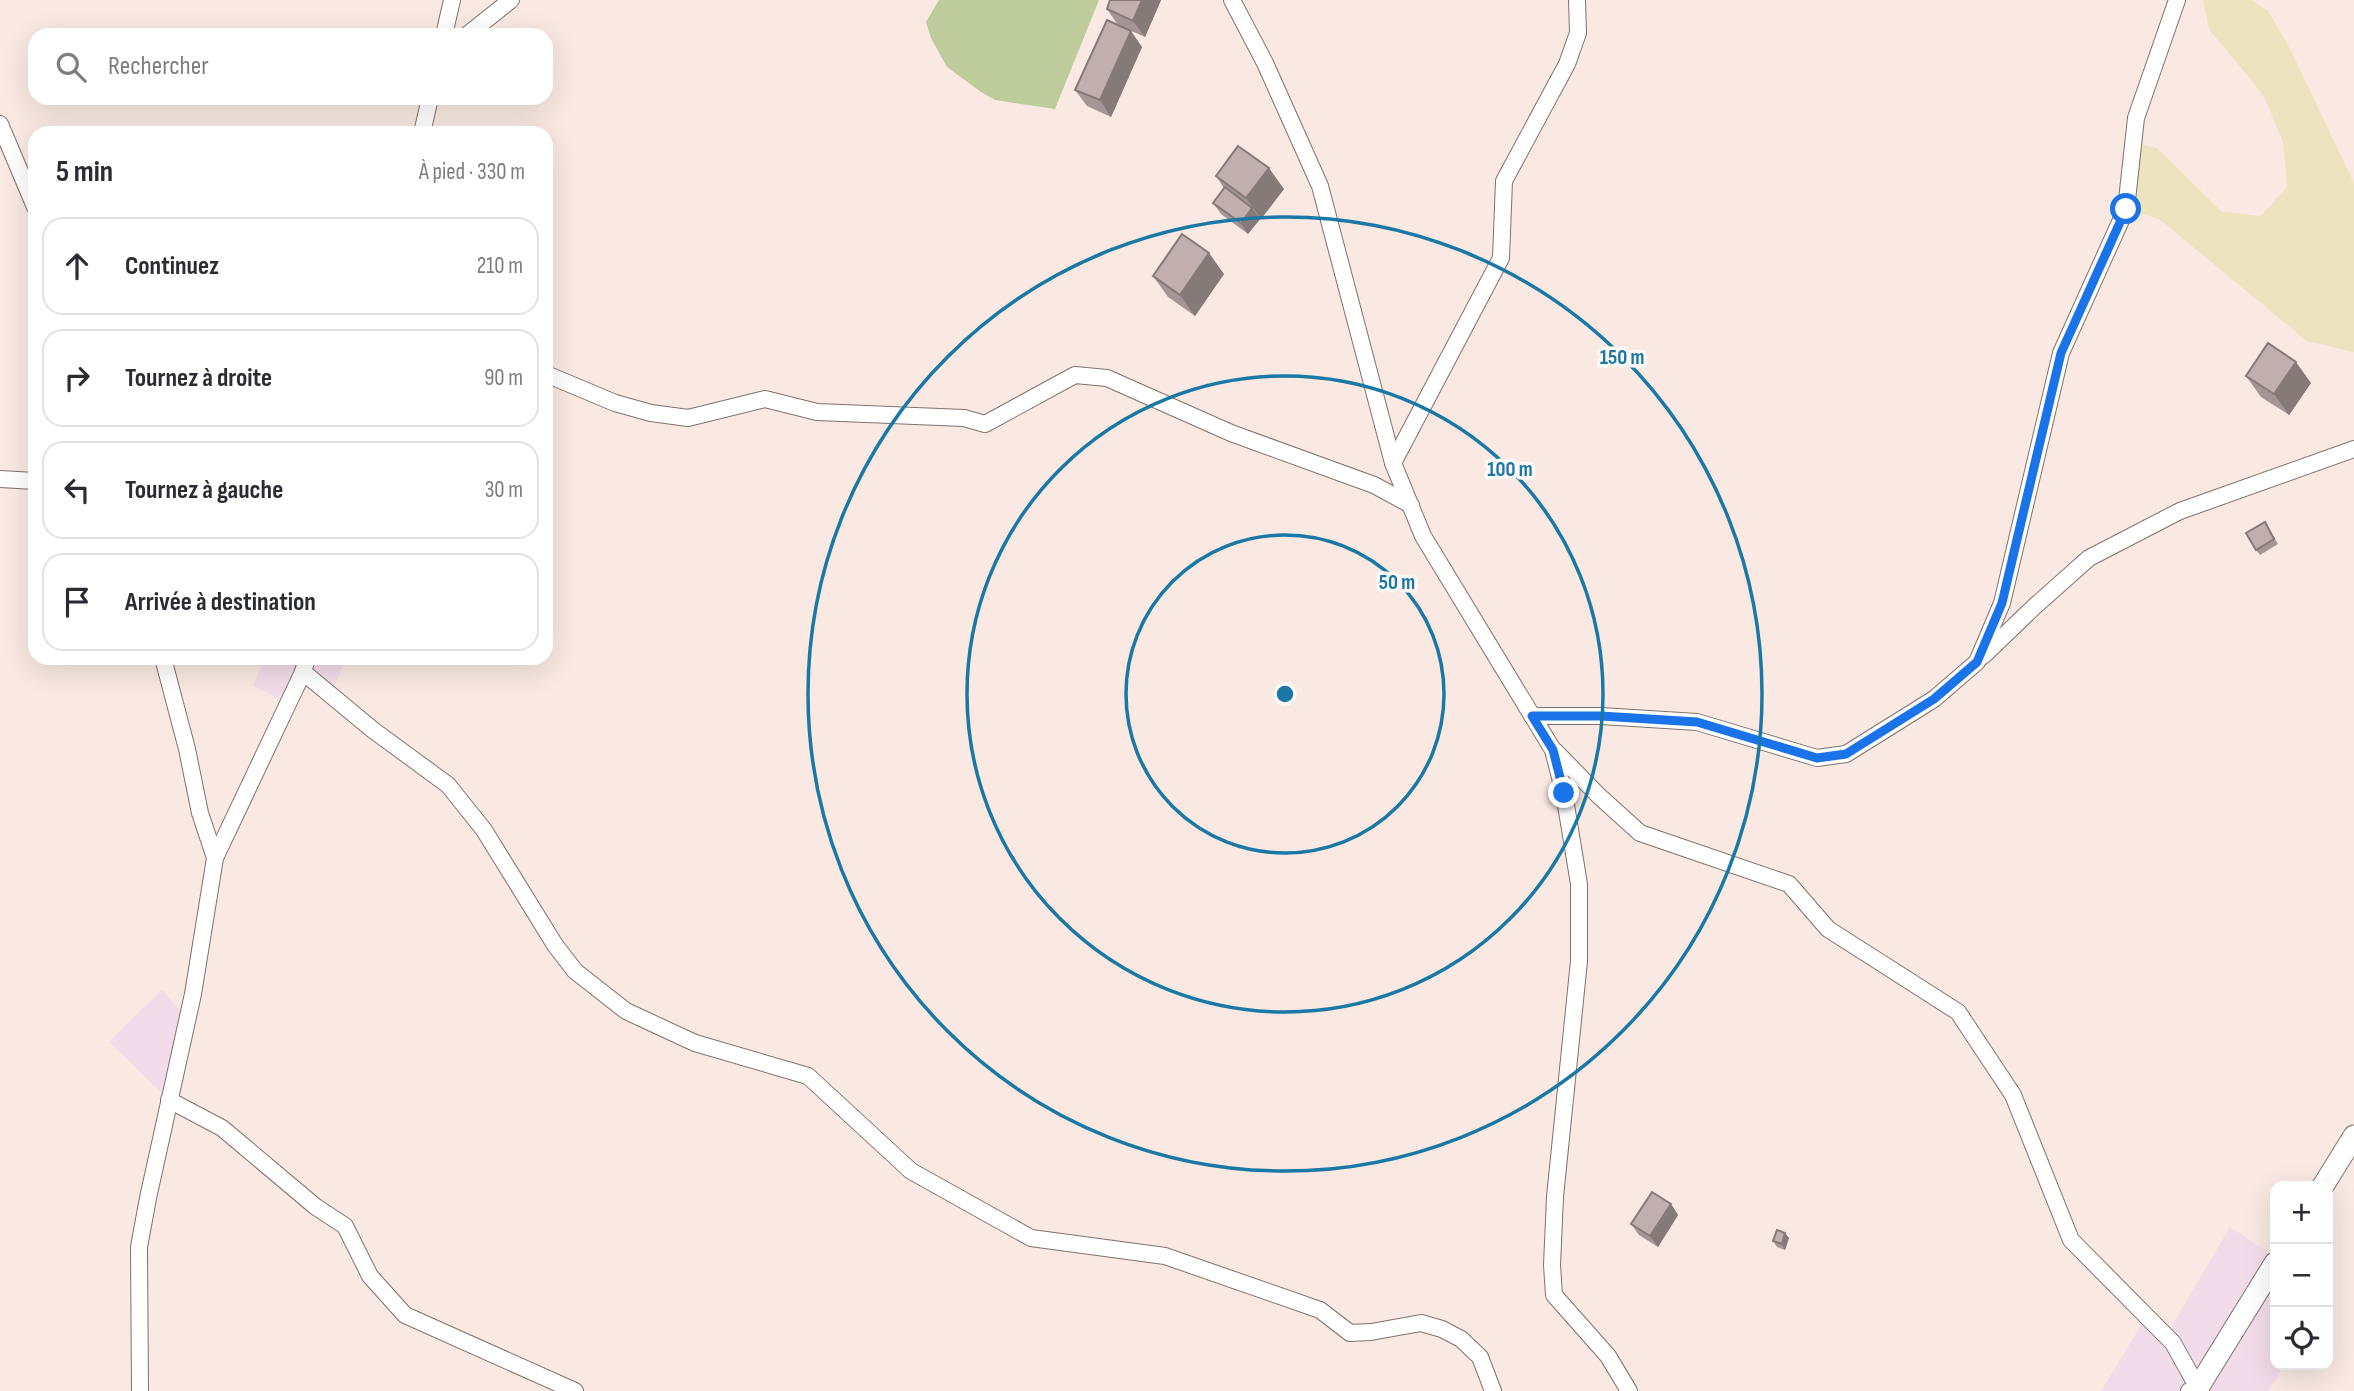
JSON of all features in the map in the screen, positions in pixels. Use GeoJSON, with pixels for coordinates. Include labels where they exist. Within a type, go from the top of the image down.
{"type":"FeatureCollection","features":[{"type":"Feature","properties":{"kind":"street"},"geometry":{"type":"LineString","coordinates":[[446,28],[452,0]]}},
{"type":"Feature","properties":{"kind":"street"},"geometry":{"type":"LineString","coordinates":[[476,28],[512,0]]}},
{"type":"Feature","properties":{"kind":"street"},"geometry":{"type":"LineString","coordinates":[[1232,0],[1265,62],[1320,186],[1394,463],[1423,536],[1553,750],[1640,832],[1789,884],[1828,929],[1958,1012],[2013,1095],[2071,1240],[2173,1343],[2195,1390]]}},
{"type":"Feature","properties":{"kind":"street"},"geometry":{"type":"LineString","coordinates":[[1394,463],[1501,258],[1504,181],[1567,64],[1578,33],[1577,0]]}},
{"type":"Feature","properties":{"kind":"street"},"geometry":{"type":"LineString","coordinates":[[1977,662],[2002,603],[2061,353],[2126,209],[2136,118],[2177,0]]}},
{"type":"Feature","properties":{"kind":"street"},"geometry":{"type":"LineString","coordinates":[[424,126],[428,105]]}},
{"type":"Feature","properties":{"kind":"street"},"geometry":{"type":"LineString","coordinates":[[0,124],[28,190]]}},
{"type":"Feature","properties":{"kind":"street"},"geometry":{"type":"LineString","coordinates":[[553,377],[615,403],[651,413],[688,418],[765,399],[817,412],[964,418],[985,424],[1075,375],[1107,378],[1231,433],[1374,485],[1411,505]]}},
{"type":"Feature","properties":{"kind":"street"},"geometry":{"type":"LineString","coordinates":[[1532,716],[1601,716],[1697,722],[1817,758],[1846,754],[1934,699],[2089,558],[2180,511],[2354,449]]}},
{"type":"Feature","properties":{"kind":"street"},"geometry":{"type":"LineString","coordinates":[[0,479],[28,481]]}},
{"type":"Feature","properties":{"kind":"street"},"geometry":{"type":"LineString","coordinates":[[165,665],[187,749],[200,813],[215,858]]}},
{"type":"Feature","properties":{"kind":"street"},"geometry":{"type":"LineString","coordinates":[[140,1391],[139,1247],[193,994],[215,858],[305,665],[373,730],[448,785],[484,830],[555,945],[575,971],[626,1011],[695,1043],[808,1076],[911,1171],[1031,1238],[1165,1256],[1320,1310],[1350,1333],[1421,1323],[1442,1329],[1461,1339],[1480,1357],[1493,1391]]}},
{"type":"Feature","properties":{"kind":"street"},"geometry":{"type":"LineString","coordinates":[[1553,750],[1564,793],[1579,884],[1579,961],[1555,1197],[1552,1265],[1554,1295],[1608,1356],[1629,1391]]}},
{"type":"Feature","properties":{"kind":"street"},"geometry":{"type":"LineString","coordinates":[[169,1100],[222,1128],[316,1207],[345,1226],[370,1276],[405,1315],[575,1391]]}},
{"type":"Feature","properties":{"kind":"street"},"geometry":{"type":"LineString","coordinates":[[2326,1181],[2354,1136]]}},
{"type":"Feature","properties":{"kind":"street"},"geometry":{"type":"LineString","coordinates":[[2195,1390],[2270,1271]]}},
{"type":"Feature","properties":{"kind":"shaded area"},"geometry":{"type":"Polygon","coordinates":[[[262,665],[343,665],[330,695],[303,673],[288,703],[253,686],[262,665]]]}},
{"type":"Feature","properties":{"kind":"shaded area"},"geometry":{"type":"Polygon","coordinates":[[[162,990],[187,1018],[169,1100],[109,1042],[162,990]]]}},
{"type":"Feature","properties":{"kind":"shaded area"},"geometry":{"type":"Polygon","coordinates":[[[2230,1227],[2270,1254],[2270,1370],[2282,1370],[2268,1391],[2101,1391],[2148,1314],[2170,1329],[2230,1227]]]}},
{"type":"Feature","properties":{"kind":"green space"},"geometry":{"type":"Polygon","coordinates":[[[939,0],[1099,0],[1055,109],[995,100],[947,67],[931,38],[926,22],[939,0]]]}},
{"type":"Feature","properties":{"kind":"sand"},"geometry":{"type":"Polygon","coordinates":[[[2203,0],[2251,0],[2268,11],[2290,49],[2354,183],[2354,352],[2307,341],[2159,219],[2126,209],[2133,143],[2157,148],[2222,212],[2261,216],[2287,187],[2283,142],[2264,96],[2209,29],[2203,0]]]}},
{"type":"Feature","properties":{"kind":"building"},"geometry":{"type":"Polygon","coordinates":[[[1110,0],[1142,0],[1133,21],[1107,9],[1110,0]]]}},
{"type":"Feature","properties":{"kind":"building"},"geometry":{"type":"Polygon","coordinates":[[[1107,20],[1131,31],[1100,100],[1075,90],[1107,20]]]}},
{"type":"Feature","properties":{"kind":"building"},"geometry":{"type":"Polygon","coordinates":[[[1238,146],[1269,168],[1246,198],[1216,176],[1238,146]]]}},
{"type":"Feature","properties":{"kind":"building"},"geometry":{"type":"Polygon","coordinates":[[[1225,187],[1252,208],[1241,223],[1213,203],[1225,187]]]}},
{"type":"Feature","properties":{"kind":"building"},"geometry":{"type":"Polygon","coordinates":[[[1182,234],[1209,253],[1180,295],[1153,276],[1182,234]]]}},
{"type":"Feature","properties":{"kind":"building"},"geometry":{"type":"Polygon","coordinates":[[[2268,343],[2296,362],[2274,394],[2246,376],[2268,343]]]}},
{"type":"Feature","properties":{"kind":"building"},"geometry":{"type":"Polygon","coordinates":[[[2265,522],[2274,539],[2256,550],[2246,533],[2265,522]]]}},
{"type":"Feature","properties":{"kind":"building"},"geometry":{"type":"Polygon","coordinates":[[[1652,1192],[1671,1204],[1650,1236],[1631,1224],[1652,1192]]]}},
{"type":"Feature","properties":{"kind":"building"},"geometry":{"type":"Polygon","coordinates":[[[1777,1230],[1785,1233],[1782,1244],[1773,1241],[1777,1230]]]}},
{"type":"Feature","properties":{"kind":"route"},"geometry":{"type":"LineString","coordinates":[[1564,793],[1553,750],[1532,716],[1601,716],[1697,722],[1817,758],[1846,754],[1934,699],[1977,662],[2002,603],[2061,353],[2126,209]]}}]}
